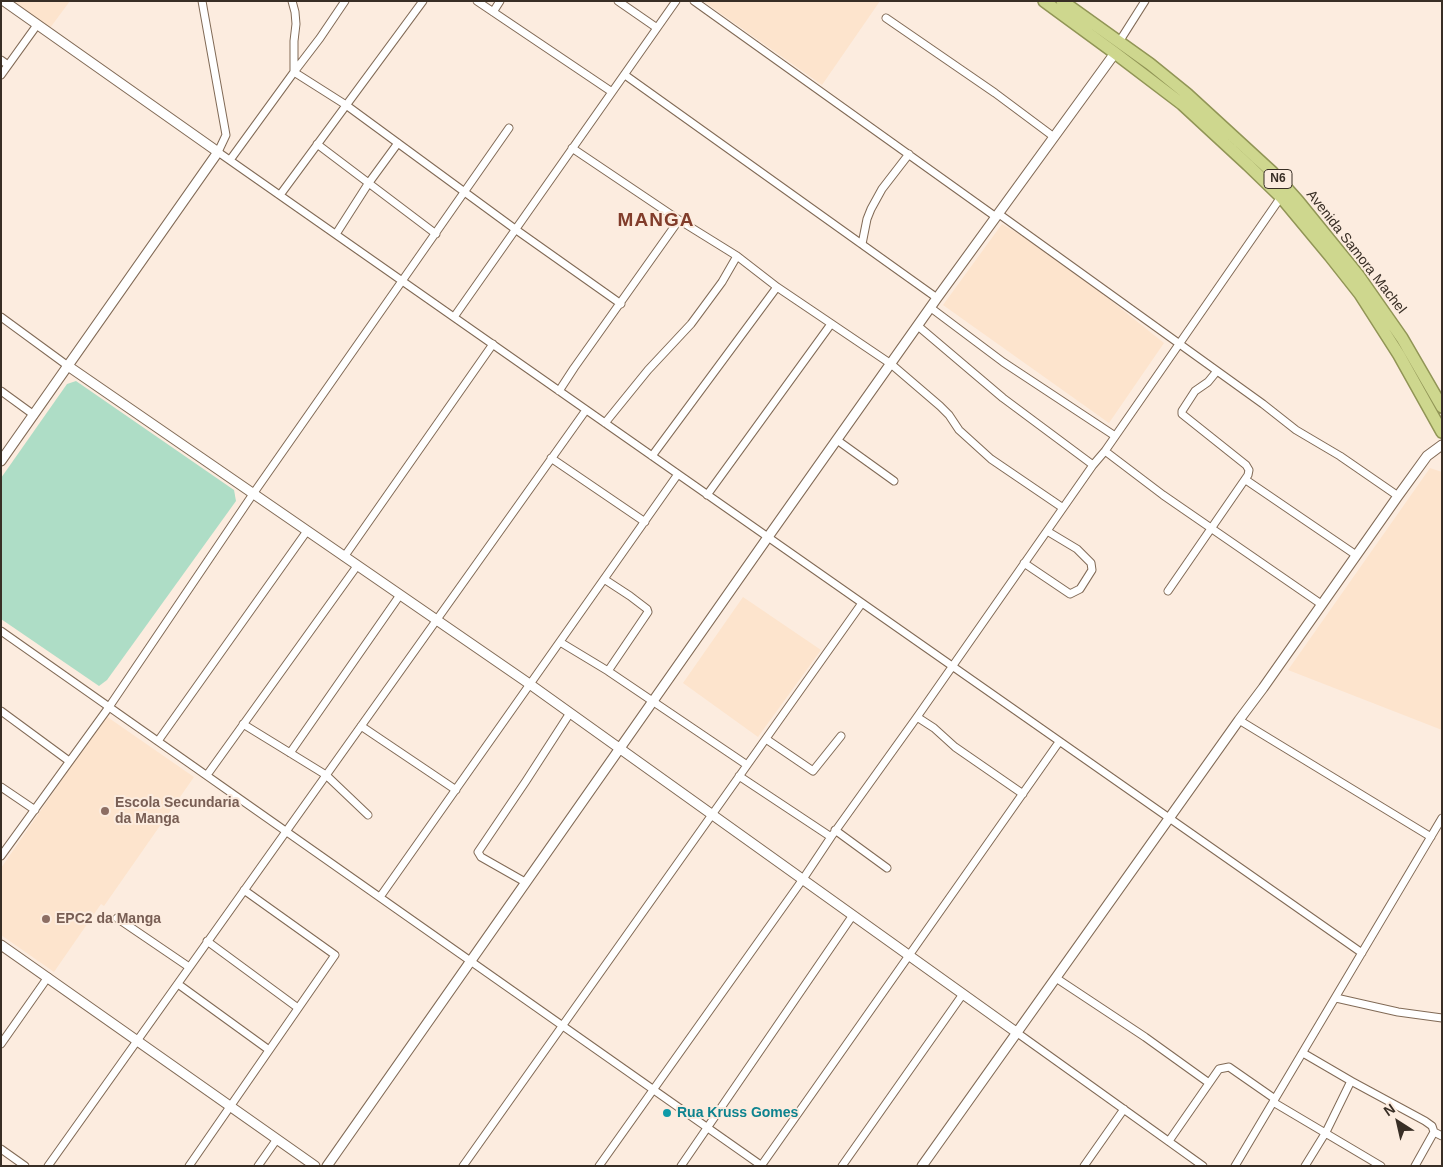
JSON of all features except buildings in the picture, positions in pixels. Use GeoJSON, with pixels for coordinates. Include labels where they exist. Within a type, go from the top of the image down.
{"type":"FeatureCollection","features":[{"type":"Feature","properties":{"kind":"highway","name":"N6"},"geometry":{"type":"LineString","coordinates":[[1044,1],[1117,47],[1182,104],[1281,197]]}},
{"type":"Feature","properties":{"kind":"highway","name":"Avenida Samora Machel"},"geometry":{"type":"LineString","coordinates":[[1062,1],[1117,47],[1180,88],[1225,127],[1272,172],[1340,252],[1378,302],[1402,338],[1442,407]]}},
{"type":"Feature","properties":{"kind":"highway","name":"Avenida Samora Machel"},"geometry":{"type":"LineString","coordinates":[[1281,197],[1360,294],[1399,355],[1442,432]]}},
{"type":"Feature","properties":{"kind":"street"},"geometry":{"type":"LineString","coordinates":[[4,1],[1362,953]]}},
{"type":"Feature","properties":{"kind":"street"},"geometry":{"type":"LineString","coordinates":[[1,461],[218,152],[226,135],[202,1]]}},
{"type":"Feature","properties":{"kind":"street"},"geometry":{"type":"LineString","coordinates":[[292,1],[296,18],[294,72]]}},
{"type":"Feature","properties":{"kind":"street"},"geometry":{"type":"LineString","coordinates":[[230,160],[345,1]]}},
{"type":"Feature","properties":{"kind":"street"},"geometry":{"type":"LineString","coordinates":[[280,195],[423,1]]}},
{"type":"Feature","properties":{"kind":"street"},"geometry":{"type":"LineString","coordinates":[[477,1],[612,92]]}},
{"type":"Feature","properties":{"kind":"street"},"geometry":{"type":"LineString","coordinates":[[493,12],[500,1]]}},
{"type":"Feature","properties":{"kind":"street"},"geometry":{"type":"LineString","coordinates":[[618,1],[657,28]]}},
{"type":"Feature","properties":{"kind":"street"},"geometry":{"type":"LineString","coordinates":[[454,317],[676,1]]}},
{"type":"Feature","properties":{"kind":"street"},"geometry":{"type":"LineString","coordinates":[[694,1],[1180,344],[1296,430],[1340,456],[1398,496]]}},
{"type":"Feature","properties":{"kind":"street"},"geometry":{"type":"LineString","coordinates":[[327,1166],[768,537],[937,298],[1054,137],[1117,47],[1145,1]]}},
{"type":"Feature","properties":{"kind":"street"},"geometry":{"type":"LineString","coordinates":[[886,18],[995,93],[1054,137]]}},
{"type":"Feature","properties":{"kind":"street"},"geometry":{"type":"LineString","coordinates":[[1,75],[37,24]]}},
{"type":"Feature","properties":{"kind":"street"},"geometry":{"type":"LineString","coordinates":[[1,60],[8,65]]}},
{"type":"Feature","properties":{"kind":"street"},"geometry":{"type":"LineString","coordinates":[[294,72],[346,105],[621,304]]}},
{"type":"Feature","properties":{"kind":"street"},"geometry":{"type":"LineString","coordinates":[[625,75],[937,298]]}},
{"type":"Feature","properties":{"kind":"street"},"geometry":{"type":"LineString","coordinates":[[1,856],[109,706],[253,494],[509,128]]}},
{"type":"Feature","properties":{"kind":"street"},"geometry":{"type":"LineString","coordinates":[[336,234],[368,184],[398,143]]}},
{"type":"Feature","properties":{"kind":"street"},"geometry":{"type":"LineString","coordinates":[[318,144],[436,234]]}},
{"type":"Feature","properties":{"kind":"street"},"geometry":{"type":"LineString","coordinates":[[572,148],[679,220],[737,256],[777,287],[891,364],[940,406],[959,430],[991,459],[1063,508]]}},
{"type":"Feature","properties":{"kind":"street"},"geometry":{"type":"LineString","coordinates":[[862,244],[871,209],[882,189],[909,154]]}},
{"type":"Feature","properties":{"kind":"street"},"geometry":{"type":"LineString","coordinates":[[599,1166],[917,717],[1024,562],[1105,451],[1281,197]]}},
{"type":"Feature","properties":{"kind":"street"},"geometry":{"type":"LineString","coordinates":[[559,391],[679,220]]}},
{"type":"Feature","properties":{"kind":"street"},"geometry":{"type":"LineString","coordinates":[[606,423],[648,370],[692,324],[722,282],[737,256]]}},
{"type":"Feature","properties":{"kind":"street"},"geometry":{"type":"LineString","coordinates":[[652,456],[777,287]]}},
{"type":"Feature","properties":{"kind":"street"},"geometry":{"type":"LineString","coordinates":[[931,308],[1003,362],[1115,436]]}},
{"type":"Feature","properties":{"kind":"street"},"geometry":{"type":"LineString","coordinates":[[1,318],[531,685],[1203,1166]]}},
{"type":"Feature","properties":{"kind":"street"},"geometry":{"type":"LineString","coordinates":[[707,495],[831,324]]}},
{"type":"Feature","properties":{"kind":"street"},"geometry":{"type":"LineString","coordinates":[[918,326],[1003,398],[1093,465]]}},
{"type":"Feature","properties":{"kind":"street"},"geometry":{"type":"LineString","coordinates":[[344,557],[493,344]]}},
{"type":"Feature","properties":{"kind":"street"},"geometry":{"type":"LineString","coordinates":[[1168,590],[1238,488],[1246,480],[1249,470],[1246,465],[1182,414],[1182,411],[1195,392],[1208,382],[1217,371]]}},
{"type":"Feature","properties":{"kind":"street"},"geometry":{"type":"LineString","coordinates":[[1,391],[34,415]]}},
{"type":"Feature","properties":{"kind":"street"},"geometry":{"type":"LineString","coordinates":[[48,1166],[586,410]]}},
{"type":"Feature","properties":{"kind":"street"},"geometry":{"type":"LineString","coordinates":[[837,440],[894,481]]}},
{"type":"Feature","properties":{"kind":"street"},"geometry":{"type":"LineString","coordinates":[[922,1166],[1238,720],[1263,688],[1356,554],[1427,456],[1442,445]]}},
{"type":"Feature","properties":{"kind":"street"},"geometry":{"type":"LineString","coordinates":[[1105,451],[1211,528],[1322,604]]}},
{"type":"Feature","properties":{"kind":"street"},"geometry":{"type":"LineString","coordinates":[[551,458],[645,522]]}},
{"type":"Feature","properties":{"kind":"street"},"geometry":{"type":"LineString","coordinates":[[380,897],[678,474]]}},
{"type":"Feature","properties":{"kind":"street"},"geometry":{"type":"LineString","coordinates":[[1246,480],[1356,554]]}},
{"type":"Feature","properties":{"kind":"street"},"geometry":{"type":"LineString","coordinates":[[158,741],[307,531]]}},
{"type":"Feature","properties":{"kind":"street"},"geometry":{"type":"LineString","coordinates":[[1024,562],[1070,594],[1080,589],[1092,570],[1091,563],[1078,548],[1047,531]]}},
{"type":"Feature","properties":{"kind":"street"},"geometry":{"type":"LineString","coordinates":[[206,775],[358,566]]}},
{"type":"Feature","properties":{"kind":"street"},"geometry":{"type":"LineString","coordinates":[[604,579],[636,600],[648,612],[608,671]]}},
{"type":"Feature","properties":{"kind":"street"},"geometry":{"type":"LineString","coordinates":[[290,753],[400,595]]}},
{"type":"Feature","properties":{"kind":"street"},"geometry":{"type":"LineString","coordinates":[[463,1166],[862,603]]}},
{"type":"Feature","properties":{"kind":"street"},"geometry":{"type":"LineString","coordinates":[[1,630],[761,1166],[1059,742]]}},
{"type":"Feature","properties":{"kind":"street"},"geometry":{"type":"LineString","coordinates":[[560,642],[608,671],[747,765]]}},
{"type":"Feature","properties":{"kind":"street"},"geometry":{"type":"LineString","coordinates":[[1,711],[68,761]]}},
{"type":"Feature","properties":{"kind":"street"},"geometry":{"type":"LineString","coordinates":[[525,882],[481,857],[478,852],[570,713]]}},
{"type":"Feature","properties":{"kind":"street"},"geometry":{"type":"LineString","coordinates":[[917,717],[934,728],[955,747],[1023,794]]}},
{"type":"Feature","properties":{"kind":"street"},"geometry":{"type":"LineString","coordinates":[[1238,720],[1431,837]]}},
{"type":"Feature","properties":{"kind":"street"},"geometry":{"type":"LineString","coordinates":[[243,724],[326,775],[368,815]]}},
{"type":"Feature","properties":{"kind":"street"},"geometry":{"type":"LineString","coordinates":[[361,726],[456,790]]}},
{"type":"Feature","properties":{"kind":"street"},"geometry":{"type":"LineString","coordinates":[[766,739],[813,771],[841,736]]}},
{"type":"Feature","properties":{"kind":"street"},"geometry":{"type":"LineString","coordinates":[[740,776],[887,868]]}},
{"type":"Feature","properties":{"kind":"street"},"geometry":{"type":"LineString","coordinates":[[1,787],[35,810]]}},
{"type":"Feature","properties":{"kind":"street"},"geometry":{"type":"LineString","coordinates":[[1235,1166],[1442,818]]}},
{"type":"Feature","properties":{"kind":"street"},"geometry":{"type":"LineString","coordinates":[[189,1166],[335,955],[244,890]]}},
{"type":"Feature","properties":{"kind":"street"},"geometry":{"type":"LineString","coordinates":[[681,1166],[853,916]]}},
{"type":"Feature","properties":{"kind":"street"},"geometry":{"type":"LineString","coordinates":[[117,918],[189,967]]}},
{"type":"Feature","properties":{"kind":"street"},"geometry":{"type":"LineString","coordinates":[[208,942],[298,1008]]}},
{"type":"Feature","properties":{"kind":"street"},"geometry":{"type":"LineString","coordinates":[[1,945],[315,1166]]}},
{"type":"Feature","properties":{"kind":"street"},"geometry":{"type":"LineString","coordinates":[[1,1044],[48,978]]}},
{"type":"Feature","properties":{"kind":"street"},"geometry":{"type":"LineString","coordinates":[[1056,978],[1145,1037],[1208,1084]]}},
{"type":"Feature","properties":{"kind":"street"},"geometry":{"type":"LineString","coordinates":[[178,984],[269,1050]]}},
{"type":"Feature","properties":{"kind":"street"},"geometry":{"type":"LineString","coordinates":[[842,1166],[963,994]]}},
{"type":"Feature","properties":{"kind":"street"},"geometry":{"type":"LineString","coordinates":[[1336,998],[1398,1012],[1442,1018]]}},
{"type":"Feature","properties":{"kind":"street"},"geometry":{"type":"LineString","coordinates":[[1303,1053],[1425,1121],[1432,1126],[1434,1132],[1442,1136]]}},
{"type":"Feature","properties":{"kind":"street"},"geometry":{"type":"LineString","coordinates":[[1168,1141],[1219,1069],[1229,1067],[1274,1100],[1381,1166]]}},
{"type":"Feature","properties":{"kind":"street"},"geometry":{"type":"LineString","coordinates":[[1304,1166],[1326,1132],[1351,1081]]}},
{"type":"Feature","properties":{"kind":"street"},"geometry":{"type":"LineString","coordinates":[[1084,1166],[1124,1109]]}},
{"type":"Feature","properties":{"kind":"street"},"geometry":{"type":"LineString","coordinates":[[1415,1166],[1434,1132]]}},
{"type":"Feature","properties":{"kind":"street"},"geometry":{"type":"LineString","coordinates":[[258,1166],[276,1139]]}},
{"type":"Feature","properties":{"kind":"street"},"geometry":{"type":"LineString","coordinates":[[1,1149],[24,1166]]}},
{"type":"Feature","properties":{"kind":"shaded area"},"geometry":{"type":"Polygon","coordinates":[[[12,1],[70,1],[50,28],[12,1]]]}},
{"type":"Feature","properties":{"kind":"shaded area"},"geometry":{"type":"Polygon","coordinates":[[[703,1],[880,1],[822,85],[703,1]]]}},
{"type":"Feature","properties":{"kind":"shaded area"},"geometry":{"type":"Polygon","coordinates":[[[1002,224],[1039,246],[1075,272],[1164,343],[1109,423],[943,305],[1002,224]]]}},
{"type":"Feature","properties":{"kind":"shaded area"},"geometry":{"type":"Polygon","coordinates":[[[1430,468],[1442,472],[1442,730],[1288,670],[1430,468]]]}},
{"type":"Feature","properties":{"kind":"shaded area"},"geometry":{"type":"Polygon","coordinates":[[[743,597],[821,650],[758,737],[683,683],[743,597]]]}},
{"type":"Feature","properties":{"kind":"shaded area","name":"Escola Secundaria da Manga"},"geometry":{"type":"Polygon","coordinates":[[[106,716],[194,777],[104,906],[101,904],[54,972],[1,935],[1,868],[106,716]]]}},
{"type":"Feature","properties":{"kind":"green space"},"geometry":{"type":"Polygon","coordinates":[[[76,381],[234,490],[236,501],[107,680],[99,686],[1,619],[1,478],[67,384],[76,381]]]}},
{"type":"Feature","properties":{"kind":"place","name":"Escola Secundaria da Manga"},"geometry":{"type":"Point","coordinates":[105,811]}},
{"type":"Feature","properties":{"kind":"place","name":"EPC2 da Manga"},"geometry":{"type":"Point","coordinates":[46,919]}},
{"type":"Feature","properties":{"kind":"place","name":"Rua Kruss Gomes"},"geometry":{"type":"Point","coordinates":[667,1113]}},
{"type":"Feature","properties":{"kind":"district","name":"MANGA"},"geometry":{"type":"Point","coordinates":[656,221]}}]}
